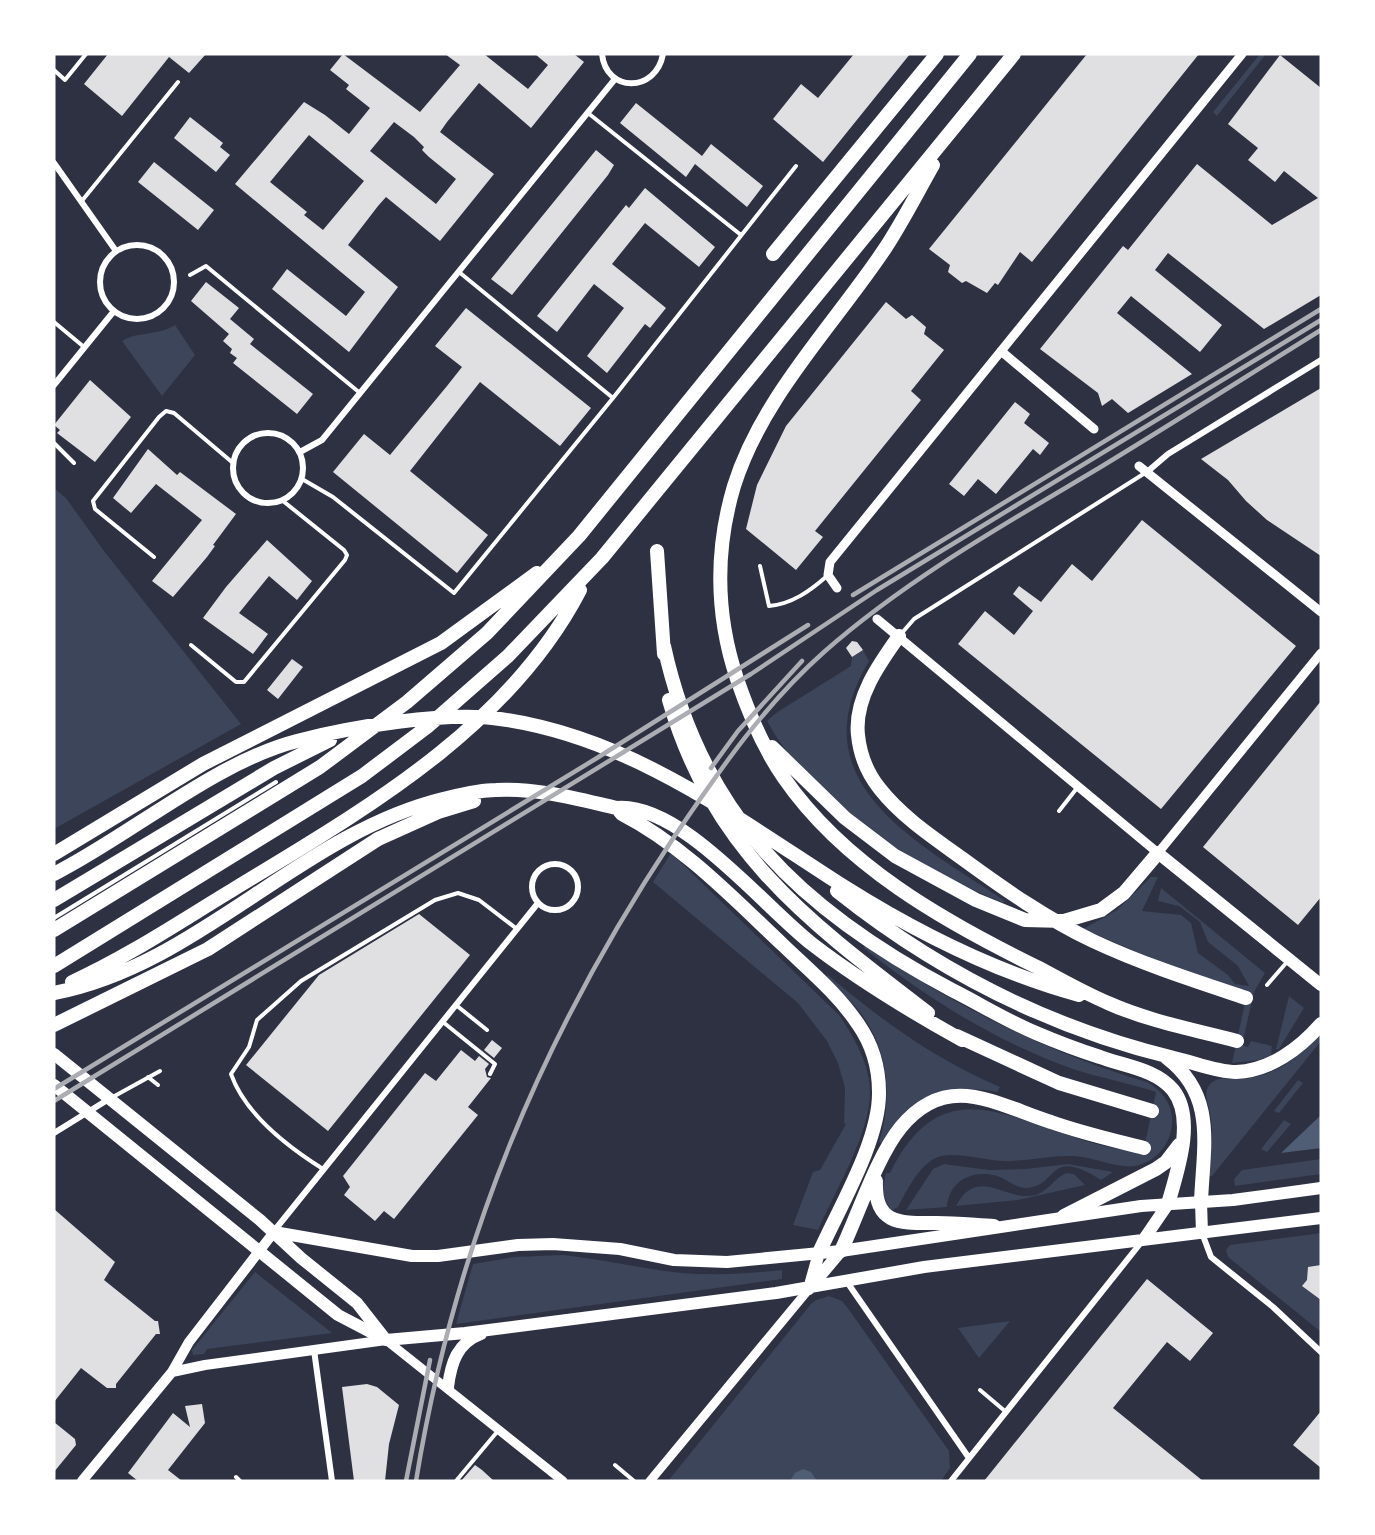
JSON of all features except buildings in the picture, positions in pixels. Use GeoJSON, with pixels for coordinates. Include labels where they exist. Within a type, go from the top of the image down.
{"type":"FeatureCollection","features":[{"type":"Feature","properties":{"kind":"highway"},"geometry":{"type":"LineString","coordinates":[[773,254],[937,54]]}},
{"type":"Feature","properties":{"kind":"highway"},"geometry":{"type":"LineString","coordinates":[[54,930],[297,782],[363,737],[468,650],[526,595],[567,550],[970,54]]}},
{"type":"Feature","properties":{"kind":"highway"},"geometry":{"type":"LineString","coordinates":[[54,966],[294,820],[384,760],[495,668],[590,572],[1014,54]]}},
{"type":"Feature","properties":{"kind":"highway"},"geometry":{"type":"LineString","coordinates":[[954,128],[885,248],[766,415],[734,486],[721,544],[722,613],[733,667],[760,736],[785,779],[839,838],[901,890],[988,944],[1110,1004]]}},
{"type":"Feature","properties":{"kind":"highway"},"geometry":{"type":"LineString","coordinates":[[54,854],[213,759],[446,640],[567,550]]}},
{"type":"Feature","properties":{"kind":"highway"},"geometry":{"type":"LineString","coordinates":[[657,551],[667,693],[686,751],[711,801],[746,852],[820,930],[962,1040]]}},
{"type":"Feature","properties":{"kind":"highway"},"geometry":{"type":"LineString","coordinates":[[54,992],[125,955],[320,837],[423,766],[484,712],[531,664],[564,619],[590,572]]}},
{"type":"Feature","properties":{"kind":"highway"},"geometry":{"type":"LineString","coordinates":[[899,636],[868,687],[858,721],[858,733],[865,764],[878,787],[897,808],[977,869],[1066,926],[1135,958],[1246,998]]}},
{"type":"Feature","properties":{"kind":"highway"},"geometry":{"type":"LineString","coordinates":[[664,646],[673,690],[726,801],[748,833],[792,882],[884,950],[995,1014],[1068,1046],[1160,1078],[1180,1101],[1183,1135],[1168,1204]]}},
{"type":"Feature","properties":{"kind":"highway"},"geometry":{"type":"LineString","coordinates":[[54,874],[224,773],[357,730],[427,720],[497,718],[573,736],[648,766],[846,887],[936,938],[1032,982],[1237,1041]]}},
{"type":"Feature","properties":{"kind":"highway"},"geometry":{"type":"LineString","coordinates":[[760,736],[838,812],[896,856],[976,900],[1024,920],[1051,922],[1078,919],[1101,910],[1124,893],[1158,853]]}},
{"type":"Feature","properties":{"kind":"highway"},"geometry":{"type":"LineString","coordinates":[[54,900],[299,747]]}},
{"type":"Feature","properties":{"kind":"highway"},"geometry":{"type":"LineString","coordinates":[[54,992],[73,990],[121,972],[197,931],[353,833],[390,815],[432,802],[494,789],[538,790],[617,808],[630,807],[647,811],[676,826],[698,842],[811,943],[897,1004],[962,1040],[1059,1083],[1152,1111]]}},
{"type":"Feature","properties":{"kind":"highway"},"geometry":{"type":"LineString","coordinates":[[54,1025],[208,949],[353,853],[397,830],[475,801],[538,790]]}},
{"type":"Feature","properties":{"kind":"highway"},"geometry":{"type":"LineString","coordinates":[[617,808],[622,814],[672,845],[749,912],[845,1006],[872,1049],[878,1073],[879,1094],[873,1130],[819,1253]]}},
{"type":"Feature","properties":{"kind":"highway"},"geometry":{"type":"LineString","coordinates":[[777,843],[871,918],[952,970],[1059,1021],[1122,1044],[1228,1071],[1247,1070],[1270,1063],[1294,1050],[1321,1024]]}},
{"type":"Feature","properties":{"kind":"highway"},"geometry":{"type":"LineString","coordinates":[[1162,1055],[1190,1081],[1202,1109],[1204,1135],[1201,1202]]}},
{"type":"Feature","properties":{"kind":"highway"},"geometry":{"type":"LineString","coordinates":[[840,1251],[900,1129],[915,1112],[936,1100],[960,1095],[995,1100],[1078,1131],[1144,1148]]}},
{"type":"Feature","properties":{"kind":"highway"},"geometry":{"type":"LineString","coordinates":[[1064,1216],[1156,1169],[1173,1154],[1183,1135]]}},
{"type":"Feature","properties":{"kind":"highway"},"geometry":{"type":"LineString","coordinates":[[876,1175],[875,1195],[880,1209],[901,1223],[994,1226]]}},
{"type":"Feature","properties":{"kind":"main road"},"geometry":{"type":"LineString","coordinates":[[1158,853],[1321,985]]}},
{"type":"Feature","properties":{"kind":"main road"},"geometry":{"type":"LineString","coordinates":[[54,1054],[274,1232],[301,1258],[357,1303],[386,1340]]}},
{"type":"Feature","properties":{"kind":"main road"},"geometry":{"type":"LineString","coordinates":[[54,1085],[338,1315],[386,1340]]}},
{"type":"Feature","properties":{"kind":"main road"},"geometry":{"type":"LineString","coordinates":[[274,1232],[412,1256],[438,1256],[518,1245],[553,1244],[620,1249],[701,1262],[755,1260],[840,1251],[1064,1216],[1321,1188]]}},
{"type":"Feature","properties":{"kind":"main road"},"geometry":{"type":"LineString","coordinates":[[1201,1202],[1202,1233]]}},
{"type":"Feature","properties":{"kind":"main road"},"geometry":{"type":"LineString","coordinates":[[1144,1239],[1168,1204]]}},
{"type":"Feature","properties":{"kind":"main road"},"geometry":{"type":"LineString","coordinates":[[172,1372],[205,1365],[386,1340],[495,1329],[809,1289],[924,1267],[1321,1218]]}},
{"type":"Feature","properties":{"kind":"main road"},"geometry":{"type":"LineString","coordinates":[[82,1481],[172,1372],[189,1342],[274,1232]]}},
{"type":"Feature","properties":{"kind":"main road"},"geometry":{"type":"LineString","coordinates":[[809,1289],[840,1251]]}},
{"type":"Feature","properties":{"kind":"main road"},"geometry":{"type":"LineString","coordinates":[[809,1289],[819,1253]]}},
{"type":"Feature","properties":{"kind":"main road"},"geometry":{"type":"LineString","coordinates":[[448,1387],[451,1362],[470,1338],[495,1329]]}},
{"type":"Feature","properties":{"kind":"street"},"geometry":{"type":"LineString","coordinates":[[602,54],[607,70],[615,79],[631,84],[649,78],[656,72],[663,54]]}},
{"type":"Feature","properties":{"kind":"street"},"geometry":{"type":"LineString","coordinates":[[837,588],[828,575],[830,562],[1242,54]]}},
{"type":"Feature","properties":{"kind":"street"},"geometry":{"type":"LineString","coordinates":[[300,452],[322,440],[615,79]]}},
{"type":"Feature","properties":{"kind":"street"},"geometry":{"type":"LineString","coordinates":[[54,163],[116,251]]}},
{"type":"Feature","properties":{"kind":"street"},"geometry":{"type":"LineString","coordinates":[[133,245],[143,245],[159,252],[171,267],[173,287],[164,306],[146,318],[135,319],[114,311],[101,292],[100,281],[108,259],[116,251],[133,245]]}},
{"type":"Feature","properties":{"kind":"street"},"geometry":{"type":"LineString","coordinates":[[54,385],[114,311]]}},
{"type":"Feature","properties":{"kind":"street"},"geometry":{"type":"LineString","coordinates":[[1001,351],[1094,429]]}},
{"type":"Feature","properties":{"kind":"street"},"geometry":{"type":"LineString","coordinates":[[1321,360],[1143,469],[1321,612]]}},
{"type":"Feature","properties":{"kind":"street"},"geometry":{"type":"LineString","coordinates":[[266,433],[285,437],[300,452],[303,464],[302,479],[298,488],[283,501],[266,504],[250,499],[238,487],[233,463],[236,453],[248,439],[266,433]]}},
{"type":"Feature","properties":{"kind":"street"},"geometry":{"type":"LineString","coordinates":[[877,619],[1077,788],[1158,853],[1321,653]]}},
{"type":"Feature","properties":{"kind":"street"},"geometry":{"type":"LineString","coordinates":[[560,865],[574,875],[578,889],[569,906],[555,910],[538,903],[532,888],[536,873],[542,868],[560,865]]}},
{"type":"Feature","properties":{"kind":"street"},"geometry":{"type":"LineString","coordinates":[[274,1232],[538,903]]}},
{"type":"Feature","properties":{"kind":"street"},"geometry":{"type":"LineString","coordinates":[[54,1133],[109,1099]]}},
{"type":"Feature","properties":{"kind":"street"},"geometry":{"type":"LineString","coordinates":[[1202,1233],[1211,1257],[1272,1307],[1321,1352]]}},
{"type":"Feature","properties":{"kind":"street"},"geometry":{"type":"LineString","coordinates":[[951,1481],[1144,1239]]}},
{"type":"Feature","properties":{"kind":"street"},"geometry":{"type":"LineString","coordinates":[[847,1282],[969,1458]]}},
{"type":"Feature","properties":{"kind":"street"},"geometry":{"type":"LineString","coordinates":[[650,1481],[809,1289]]}},
{"type":"Feature","properties":{"kind":"street"},"geometry":{"type":"LineString","coordinates":[[386,1340],[448,1387],[562,1481]]}},
{"type":"Feature","properties":{"kind":"street"},"geometry":{"type":"LineString","coordinates":[[315,1350],[332,1481]]}},
{"type":"Feature","properties":{"kind":"lane"},"geometry":{"type":"LineString","coordinates":[[54,70],[65,80],[86,54]]}},
{"type":"Feature","properties":{"kind":"lane"},"geometry":{"type":"LineString","coordinates":[[81,202],[178,82]]}},
{"type":"Feature","properties":{"kind":"lane"},"geometry":{"type":"LineString","coordinates":[[588,113],[741,235]]}},
{"type":"Feature","properties":{"kind":"lane"},"geometry":{"type":"LineString","coordinates":[[302,479],[333,497],[454,593],[613,398],[796,166]]}},
{"type":"Feature","properties":{"kind":"lane"},"geometry":{"type":"LineString","coordinates":[[190,275],[206,266],[361,393]]}},
{"type":"Feature","properties":{"kind":"lane"},"geometry":{"type":"LineString","coordinates":[[459,273],[613,398]]}},
{"type":"Feature","properties":{"kind":"lane"},"geometry":{"type":"LineString","coordinates":[[54,322],[85,348]]}},
{"type":"Feature","properties":{"kind":"lane"},"geometry":{"type":"LineString","coordinates":[[154,557],[95,509],[93,501],[159,417],[166,411],[174,413],[233,463]]}},
{"type":"Feature","properties":{"kind":"lane"},"geometry":{"type":"LineString","coordinates":[[54,443],[74,463]]}},
{"type":"Feature","properties":{"kind":"lane"},"geometry":{"type":"LineString","coordinates":[[899,636],[914,619],[1143,469]]}},
{"type":"Feature","properties":{"kind":"lane"},"geometry":{"type":"LineString","coordinates":[[191,645],[236,682],[244,682],[345,560],[347,555],[345,550],[283,501]]}},
{"type":"Feature","properties":{"kind":"lane"},"geometry":{"type":"LineString","coordinates":[[760,566],[769,606],[784,604],[814,588],[828,575]]}},
{"type":"Feature","properties":{"kind":"lane"},"geometry":{"type":"LineString","coordinates":[[54,918],[276,782]]}},
{"type":"Feature","properties":{"kind":"lane"},"geometry":{"type":"LineString","coordinates":[[1059,811],[1077,788]]}},
{"type":"Feature","properties":{"kind":"lane"},"geometry":{"type":"LineString","coordinates":[[324,1170],[309,1161],[258,1116],[237,1089],[231,1074],[249,1047],[257,1020],[301,981],[435,900],[458,893],[479,900],[518,929]]}},
{"type":"Feature","properties":{"kind":"lane"},"geometry":{"type":"LineString","coordinates":[[1267,985],[1289,959]]}},
{"type":"Feature","properties":{"kind":"lane"},"geometry":{"type":"LineString","coordinates":[[456,1005],[487,1030]]}},
{"type":"Feature","properties":{"kind":"lane"},"geometry":{"type":"LineString","coordinates":[[443,1022],[495,1064],[490,1074]]}},
{"type":"Feature","properties":{"kind":"lane"},"geometry":{"type":"LineString","coordinates":[[109,1099],[160,1071]]}},
{"type":"Feature","properties":{"kind":"lane"},"geometry":{"type":"LineString","coordinates":[[148,1077],[158,1085]]}},
{"type":"Feature","properties":{"kind":"lane"},"geometry":{"type":"LineString","coordinates":[[980,1390],[1006,1412]]}},
{"type":"Feature","properties":{"kind":"lane"},"geometry":{"type":"LineString","coordinates":[[456,1481],[500,1429]]}},
{"type":"Feature","properties":{"kind":"lane"},"geometry":{"type":"LineString","coordinates":[[615,1465],[634,1481]]}},
{"type":"Feature","properties":{"kind":"lane"},"geometry":{"type":"LineString","coordinates":[[236,1477],[240,1481]]}},
{"type":"Feature","properties":{"kind":"shaded area"},"geometry":{"type":"Polygon","coordinates":[[[1260,54],[1266,54],[1217,116],[1213,112],[1260,54]]]}},
{"type":"Feature","properties":{"kind":"shaded area"},"geometry":{"type":"Polygon","coordinates":[[[175,325],[195,355],[162,396],[122,341],[162,331],[175,325]]]}},
{"type":"Feature","properties":{"kind":"shaded area"},"geometry":{"type":"Polygon","coordinates":[[[54,488],[66,498],[104,551],[241,724],[54,829],[54,488]]]}},
{"type":"Feature","properties":{"kind":"shaded area"},"geometry":{"type":"Polygon","coordinates":[[[863,650],[869,661],[850,704],[847,742],[857,775],[877,805],[904,831],[1005,901],[1003,903],[935,871],[902,852],[839,807],[787,752],[767,721],[851,666],[852,657],[863,650]]]}},
{"type":"Feature","properties":{"kind":"shaded area"},"geometry":{"type":"Polygon","coordinates":[[[671,853],[840,1016],[856,1042],[864,1061],[870,1092],[864,1126],[818,1230],[793,1225],[813,1172],[820,1170],[846,1124],[844,1123],[845,1088],[838,1063],[827,1041],[798,1003],[653,882],[671,853]]]}},
{"type":"Feature","properties":{"kind":"shaded area"},"geometry":{"type":"Polygon","coordinates":[[[1151,877],[1158,877],[1142,911],[1181,915],[1191,923],[1198,953],[1228,975],[1235,984],[1249,986],[1238,966],[1208,942],[1200,922],[1179,906],[1158,901],[1161,888],[1265,973],[1254,992],[1242,1045],[1248,1047],[1251,1041],[1272,1046],[1271,1055],[1259,1060],[1232,1063],[1246,998],[1083,929],[1117,910],[1151,877]]]}},
{"type":"Feature","properties":{"kind":"shaded area"},"geometry":{"type":"Polygon","coordinates":[[[865,946],[932,988],[1001,1025],[1073,1057],[1152,1085],[1164,1097],[1171,1112],[1172,1128],[1164,1146],[1151,1160],[1133,1166],[1074,1156],[1005,1161],[957,1155],[941,1156],[921,1170],[898,1207],[891,1211],[882,1192],[886,1173],[890,1173],[910,1140],[932,1120],[955,1111],[980,1110],[1006,1114],[1099,1145],[1143,1153],[1156,1092],[1073,1069],[1017,1046],[937,1001],[864,948],[865,946]]]}},
{"type":"Feature","properties":{"kind":"shaded area"},"geometry":{"type":"Polygon","coordinates":[[[828,975],[868,1008],[931,1052],[1000,1087],[997,1092],[977,1089],[946,1094],[921,1109],[883,1144],[879,1142],[887,1098],[885,1069],[881,1054],[865,1019],[826,978],[828,975]]]}},
{"type":"Feature","properties":{"kind":"shaded area"},"geometry":{"type":"Polygon","coordinates":[[[1289,996],[1304,1008],[1279,1049],[1276,1049],[1289,996]]]}},
{"type":"Feature","properties":{"kind":"shaded area"},"geometry":{"type":"Polygon","coordinates":[[[1321,1029],[1321,1041],[1212,1176],[1208,1176],[1212,1134],[1206,1098],[1208,1087],[1216,1080],[1251,1078],[1284,1066],[1321,1029]]]}},
{"type":"Feature","properties":{"kind":"shaded area"},"geometry":{"type":"Polygon","coordinates":[[[1298,1080],[1303,1083],[1279,1113],[1274,1111],[1298,1080]]]}},
{"type":"Feature","properties":{"kind":"shaded area"},"geometry":{"type":"Polygon","coordinates":[[[1321,1115],[1321,1148],[1281,1153],[1321,1115]]]}},
{"type":"Feature","properties":{"kind":"shaded area"},"geometry":{"type":"Polygon","coordinates":[[[1284,1120],[1291,1124],[1267,1152],[1261,1149],[1284,1120]]]}},
{"type":"Feature","properties":{"kind":"shaded area"},"geometry":{"type":"Polygon","coordinates":[[[1321,1159],[1321,1174],[1235,1186],[1234,1179],[1242,1170],[1321,1159]]]}},
{"type":"Feature","properties":{"kind":"shaded area"},"geometry":{"type":"Polygon","coordinates":[[[944,1164],[989,1170],[1026,1169],[1068,1164],[1113,1172],[1101,1180],[1084,1170],[1062,1167],[1037,1186],[1027,1188],[997,1176],[979,1174],[963,1179],[957,1184],[952,1190],[947,1207],[906,1210],[933,1169],[944,1164]]]}},
{"type":"Feature","properties":{"kind":"shaded area"},"geometry":{"type":"Polygon","coordinates":[[[1066,1173],[1074,1174],[1085,1185],[1018,1200],[956,1206],[965,1194],[974,1188],[983,1186],[1025,1196],[1036,1195],[1066,1173]]]}},
{"type":"Feature","properties":{"kind":"shaded area"},"geometry":{"type":"Polygon","coordinates":[[[1321,1233],[1321,1332],[1228,1257],[1226,1250],[1230,1245],[1321,1233]]]}},
{"type":"Feature","properties":{"kind":"shaded area"},"geometry":{"type":"Polygon","coordinates":[[[563,1255],[699,1274],[782,1270],[782,1279],[456,1324],[473,1264],[514,1257],[563,1255]]]}},
{"type":"Feature","properties":{"kind":"shaded area"},"geometry":{"type":"Polygon","coordinates":[[[255,1272],[332,1333],[207,1349],[204,1354],[193,1355],[192,1350],[255,1272]]]}},
{"type":"Feature","properties":{"kind":"shaded area"},"geometry":{"type":"Polygon","coordinates":[[[829,1296],[842,1301],[847,1307],[949,1451],[950,1468],[941,1481],[668,1481],[811,1304],[829,1296]]]}},
{"type":"Feature","properties":{"kind":"shaded area"},"geometry":{"type":"Polygon","coordinates":[[[1010,1321],[979,1358],[958,1328],[1010,1321]]]}},
{"type":"Feature","properties":{"kind":"shaded area"},"geometry":{"type":"Polygon","coordinates":[[[803,1469],[811,1472],[817,1481],[790,1481],[795,1473],[803,1469]]]}},
{"type":"Feature","properties":{"kind":"railway"},"geometry":{"type":"LineString","coordinates":[[853,595],[1321,309]]}},
{"type":"Feature","properties":{"kind":"railway"},"geometry":{"type":"LineString","coordinates":[[54,1101],[751,674],[877,590],[1321,320]]}},
{"type":"Feature","properties":{"kind":"railway"},"geometry":{"type":"LineString","coordinates":[[416,1481],[433,1393],[454,1308],[480,1225],[510,1145],[544,1066],[626,912],[674,837],[743,740],[802,672],[889,600],[957,554],[1321,330]]}},
{"type":"Feature","properties":{"kind":"railway"},"geometry":{"type":"LineString","coordinates":[[54,1089],[597,758],[808,625]]}},
{"type":"Feature","properties":{"kind":"railway"},"geometry":{"type":"LineString","coordinates":[[711,768],[738,731],[802,661]]}},
{"type":"Feature","properties":{"kind":"railway"},"geometry":{"type":"LineString","coordinates":[[406,1481],[430,1360]]}}]}
